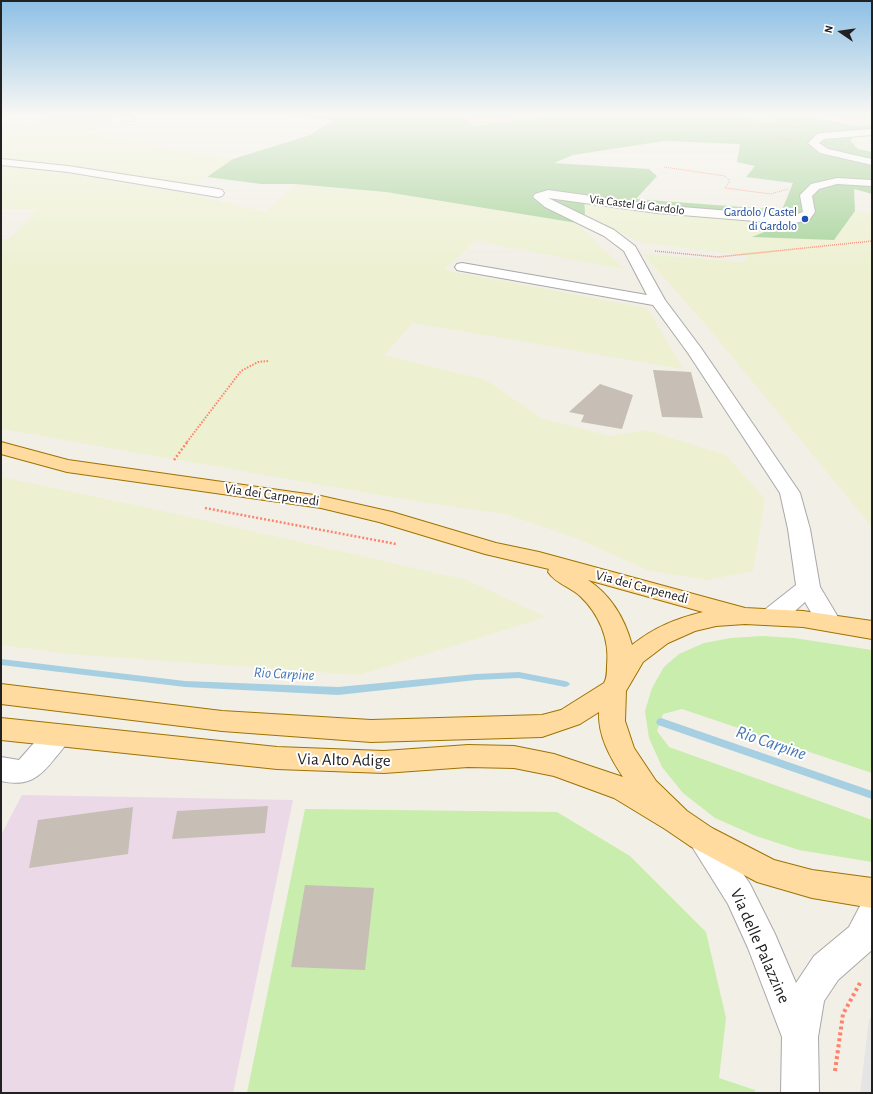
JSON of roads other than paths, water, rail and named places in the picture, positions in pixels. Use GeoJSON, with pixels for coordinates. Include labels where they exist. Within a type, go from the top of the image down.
{"type":"FeatureCollection","features":[{"type":"Feature","properties":{"kind":"main road","name":"Via dei Carpenedi"},"geometry":{"type":"LineString","coordinates":[[1,448],[67,466],[161,478],[244,492],[321,502],[385,517],[493,549],[539,559],[745,616]]}},
{"type":"Feature","properties":{"kind":"main road","name":"Via dei Carpenedi"},"geometry":{"type":"LineString","coordinates":[[539,559],[587,590],[606,610],[617,635],[621,652],[612,721],[621,751],[646,789],[689,829]]}},
{"type":"Feature","properties":{"kind":"main road"},"geometry":{"type":"LineString","coordinates":[[616,684],[634,656],[659,636],[689,624],[716,618],[745,616],[771,617],[829,622],[872,630]]}},
{"type":"Feature","properties":{"kind":"main road","name":"Via Alto Adige"},"geometry":{"type":"LineString","coordinates":[[1,694],[222,721],[370,731],[542,726],[570,717],[616,684]]}},
{"type":"Feature","properties":{"kind":"main road","name":"Via Alto Adige"},"geometry":{"type":"LineString","coordinates":[[1,729],[277,758],[384,762],[468,756],[514,757],[554,765],[586,775],[624,790],[689,829],[768,872],[812,884],[872,893]]}},
{"type":"Feature","properties":{"kind":"street"},"geometry":{"type":"LineString","coordinates":[[27,165],[218,193]]}},
{"type":"Feature","properties":{"kind":"street","name":"Via Castel di Gardolo"},"geometry":{"type":"LineString","coordinates":[[829,622],[808,587],[799,529],[790,493],[695,351],[658,301],[630,249],[609,233],[548,204],[539,197],[548,194],[657,209],[792,220],[806,216],[810,212],[806,195],[815,186],[837,181],[872,183]]}},
{"type":"Feature","properties":{"kind":"street"},"geometry":{"type":"LineString","coordinates":[[462,267],[658,301]]}},
{"type":"Feature","properties":{"kind":"street"},"geometry":{"type":"LineString","coordinates":[[771,617],[808,587]]}},
{"type":"Feature","properties":{"kind":"street"},"geometry":{"type":"LineString","coordinates":[[1,769],[11,771],[26,770],[38,759],[58,735]]}},
{"type":"Feature","properties":{"kind":"street","name":"Via delle Palazzine"},"geometry":{"type":"LineString","coordinates":[[689,829],[739,894],[763,945],[800,1037]]}},
{"type":"Feature","properties":{"kind":"street","name":"Via delle Palazzine"},"geometry":{"type":"LineString","coordinates":[[800,1093],[800,1037],[808,995],[826,968],[861,938],[872,917]]}},
{"type":"Feature","properties":{"kind":"waterway","name":"Rio Carpine"},"geometry":{"type":"LineString","coordinates":[[1,662],[185,684],[338,691],[476,677],[519,675],[565,684]]}},
{"type":"Feature","properties":{"kind":"waterway","name":"Rio Carpine"},"geometry":{"type":"LineString","coordinates":[[661,722],[872,795]]}},
{"type":"Feature","properties":{"kind":"place","name":"Gardolo / Castel di Gardolo"},"geometry":{"type":"Point","coordinates":[805,219]}}]}
